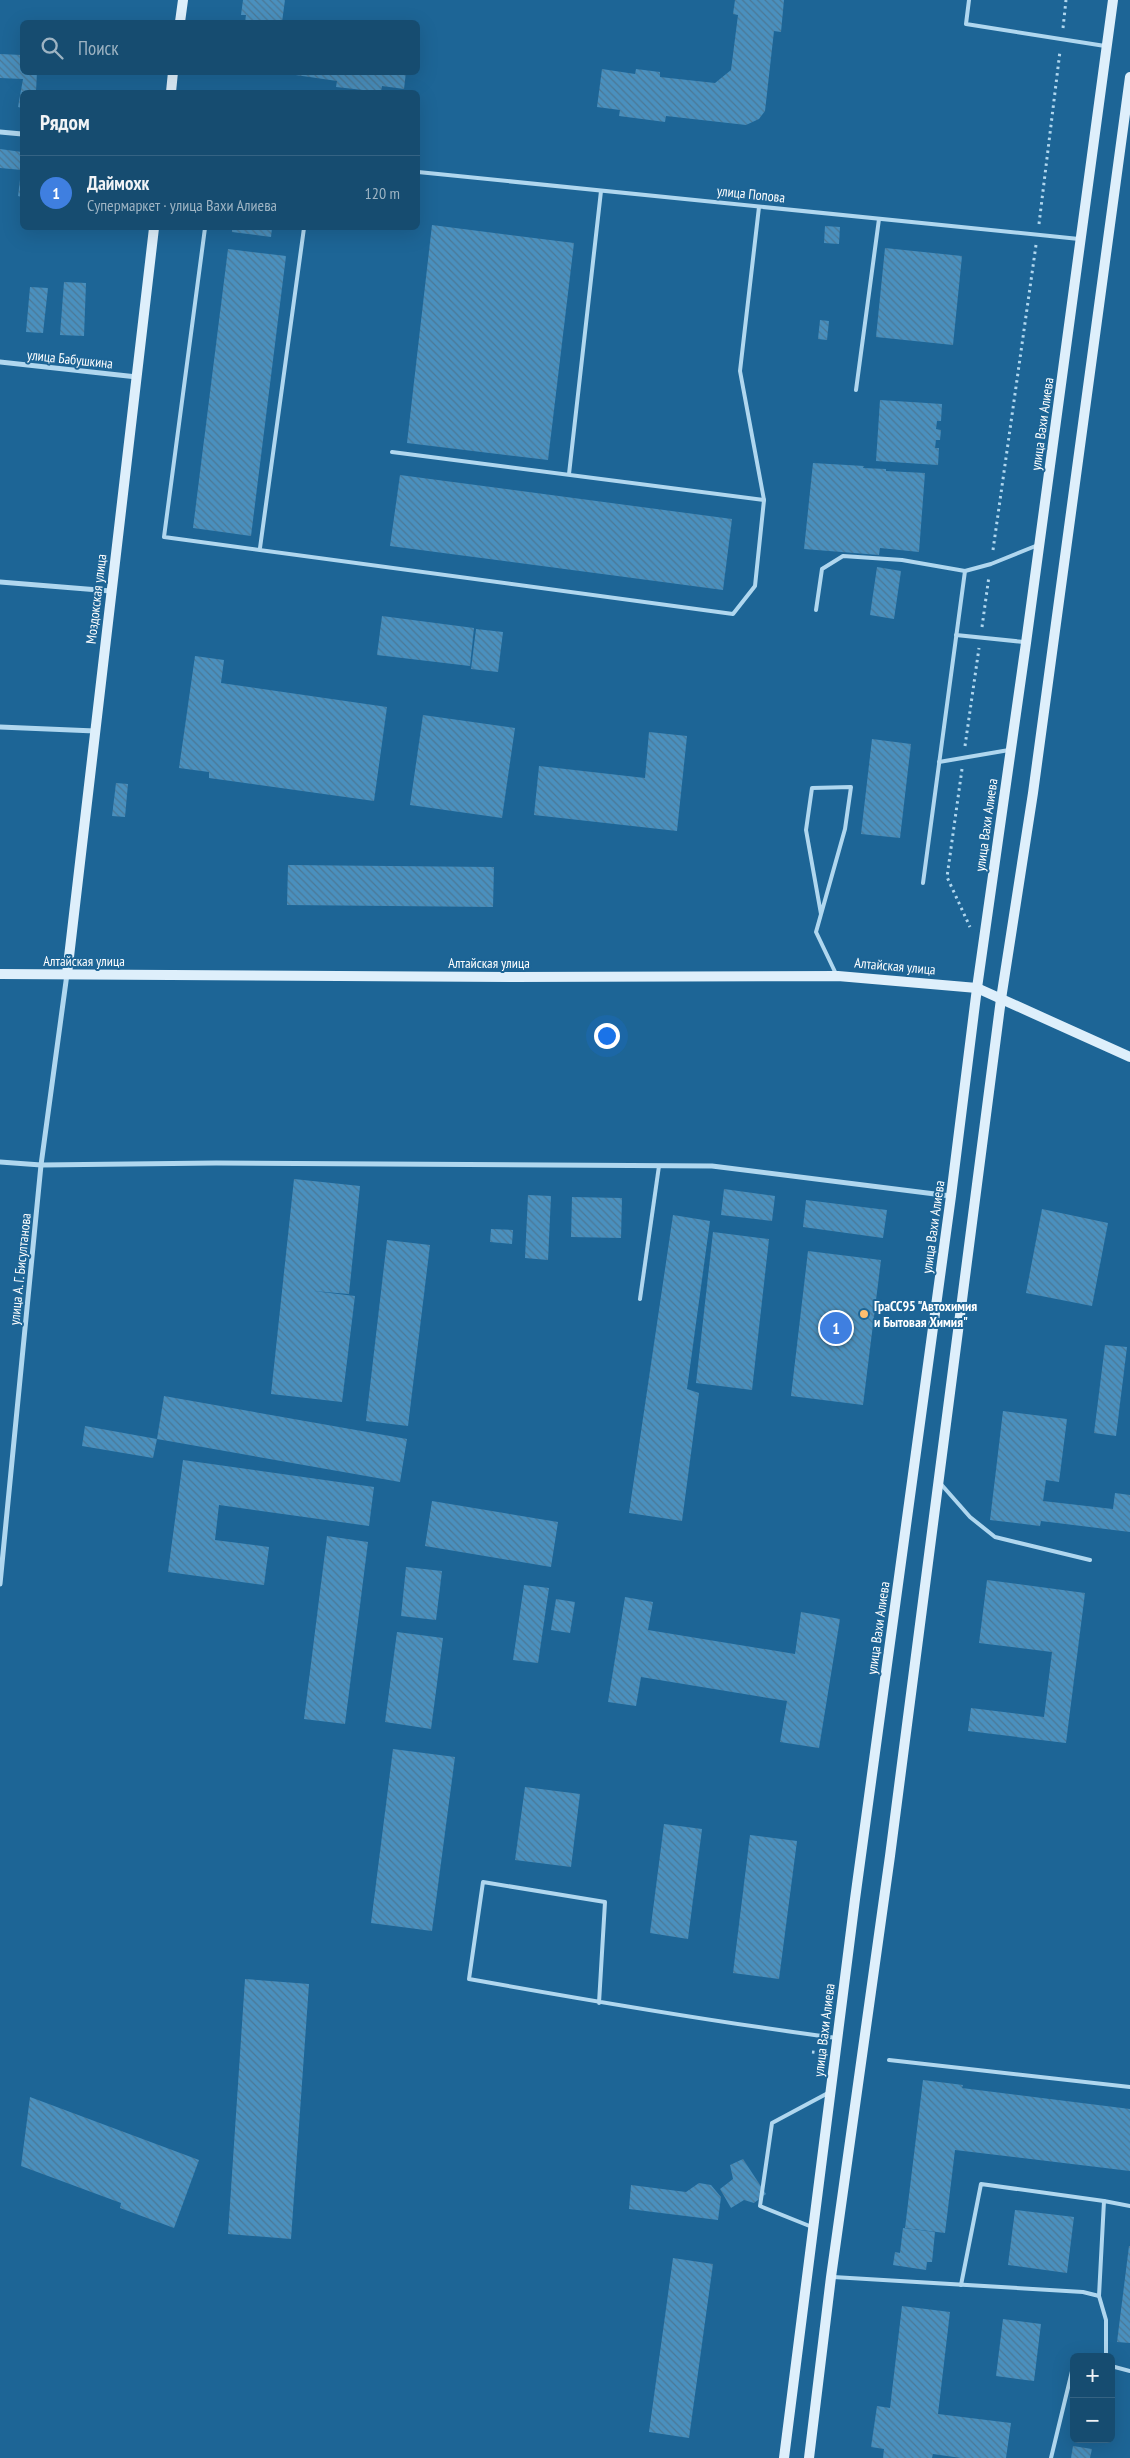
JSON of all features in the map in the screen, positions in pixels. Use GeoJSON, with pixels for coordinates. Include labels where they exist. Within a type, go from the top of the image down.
{"type":"FeatureCollection","features":[{"type":"Feature","properties":{"kind":"main road"},"geometry":{"type":"LineString","coordinates":[[180,20],[183,0]]}},
{"type":"Feature","properties":{"kind":"main road","name":"улица Вахи Алиева"},"geometry":{"type":"LineString","coordinates":[[784,2458],[812,2227],[951,1196],[977,988],[1082,240],[1113,0]]}},
{"type":"Feature","properties":{"kind":"main road"},"geometry":{"type":"LineString","coordinates":[[171,90],[173,75]]}},
{"type":"Feature","properties":{"kind":"main road"},"geometry":{"type":"LineString","coordinates":[[809,2458],[831,2277],[890,1856],[1001,999],[1033,793],[1130,77]]}},
{"type":"Feature","properties":{"kind":"main road","name":"Моздокская улица"},"geometry":{"type":"LineString","coordinates":[[66,974],[154,230]]}},
{"type":"Feature","properties":{"kind":"main road","name":"Алтайская улица"},"geometry":{"type":"LineString","coordinates":[[0,974],[503,977],[838,976],[977,988],[1130,1057]]}},
{"type":"Feature","properties":{"kind":"street"},"geometry":{"type":"LineString","coordinates":[[0,132],[20,134]]}},
{"type":"Feature","properties":{"kind":"street","name":"улица Бабушкина"},"geometry":{"type":"LineString","coordinates":[[0,362],[137,377]]}},
{"type":"Feature","properties":{"kind":"street"},"geometry":{"type":"LineString","coordinates":[[0,582],[111,591]]}},
{"type":"Feature","properties":{"kind":"street"},"geometry":{"type":"LineString","coordinates":[[0,727],[94,731]]}},
{"type":"Feature","properties":{"kind":"street","name":"улица А. Г. Бисултанова"},"geometry":{"type":"LineString","coordinates":[[0,1584],[41,1165],[66,974]]}},
{"type":"Feature","properties":{"kind":"street"},"geometry":{"type":"LineString","coordinates":[[0,1162],[41,1165],[712,1166],[951,1196]]}},
{"type":"Feature","properties":{"kind":"lane"},"geometry":{"type":"LineString","coordinates":[[969,0],[966,24],[1107,46]]}},
{"type":"Feature","properties":{"kind":"lane","name":"улица Попова"},"geometry":{"type":"LineString","coordinates":[[420,172],[1082,240]]}},
{"type":"Feature","properties":{"kind":"lane"},"geometry":{"type":"LineString","coordinates":[[569,474],[601,190]]}},
{"type":"Feature","properties":{"kind":"lane"},"geometry":{"type":"LineString","coordinates":[[204,230],[164,537],[260,548],[732,614],[755,586],[764,500],[740,371],[759,206]]}},
{"type":"Feature","properties":{"kind":"lane"},"geometry":{"type":"LineString","coordinates":[[856,390],[879,219]]}},
{"type":"Feature","properties":{"kind":"lane"},"geometry":{"type":"LineString","coordinates":[[260,548],[304,230]]}},
{"type":"Feature","properties":{"kind":"lane"},"geometry":{"type":"LineString","coordinates":[[392,452],[764,500]]}},
{"type":"Feature","properties":{"kind":"lane"},"geometry":{"type":"LineString","coordinates":[[816,610],[822,569],[843,556],[902,560],[965,571],[991,564],[1040,544]]}},
{"type":"Feature","properties":{"kind":"lane"},"geometry":{"type":"LineString","coordinates":[[923,883],[965,571]]}},
{"type":"Feature","properties":{"kind":"lane"},"geometry":{"type":"LineString","coordinates":[[956,635],[1026,642]]}},
{"type":"Feature","properties":{"kind":"lane"},"geometry":{"type":"LineString","coordinates":[[939,762],[1011,750]]}},
{"type":"Feature","properties":{"kind":"lane"},"geometry":{"type":"LineString","coordinates":[[820,914],[806,830],[812,788],[851,787],[845,829],[816,932],[838,976]]}},
{"type":"Feature","properties":{"kind":"lane"},"geometry":{"type":"LineString","coordinates":[[640,1300],[659,1166]]}},
{"type":"Feature","properties":{"kind":"lane"},"geometry":{"type":"LineString","coordinates":[[939,1482],[970,1517],[995,1537],[1090,1560]]}},
{"type":"Feature","properties":{"kind":"lane"},"geometry":{"type":"LineString","coordinates":[[599,2003],[605,1902],[483,1882],[469,1979],[599,2003],[744,2026],[837,2038]]}},
{"type":"Feature","properties":{"kind":"lane"},"geometry":{"type":"LineString","coordinates":[[889,2060],[1130,2087]]}},
{"type":"Feature","properties":{"kind":"lane"},"geometry":{"type":"LineString","coordinates":[[812,2227],[760,2206],[772,2123],[830,2092]]}},
{"type":"Feature","properties":{"kind":"lane"},"geometry":{"type":"LineString","coordinates":[[961,2284],[981,2184],[1130,2206]]}},
{"type":"Feature","properties":{"kind":"lane"},"geometry":{"type":"LineString","coordinates":[[1104,2201],[1099,2296],[1106,2320],[1106,2353]]}},
{"type":"Feature","properties":{"kind":"lane"},"geometry":{"type":"LineString","coordinates":[[831,2277],[1082,2292],[1099,2296]]}},
{"type":"Feature","properties":{"kind":"lane"},"geometry":{"type":"LineString","coordinates":[[1115,2367],[1130,2371]]}},
{"type":"Feature","properties":{"kind":"lane"},"geometry":{"type":"LineString","coordinates":[[1051,2458],[1070,2380]]}},
{"type":"Feature","properties":{"kind":"path"},"geometry":{"type":"LineString","coordinates":[[972,932],[947,877],[1038,235],[1066,0]]}},
{"type":"Feature","properties":{"kind":"building"},"geometry":{"type":"Polygon","coordinates":[[[243,0],[285,0],[282,20],[245,20],[246,15],[241,15],[243,0]]]}},
{"type":"Feature","properties":{"kind":"building"},"geometry":{"type":"Polygon","coordinates":[[[735,0],[784,0],[781,32],[774,31],[765,111],[759,119],[746,125],[666,116],[665,122],[619,116],[620,110],[597,107],[602,69],[635,74],[636,69],[660,72],[660,77],[715,83],[731,70],[738,15],[733,14],[735,0]]]}},
{"type":"Feature","properties":{"kind":"building"},"geometry":{"type":"Polygon","coordinates":[[[0,54],[20,55],[20,75],[37,75],[36,90],[21,90],[23,79],[0,78],[0,54]]]}},
{"type":"Feature","properties":{"kind":"building"},"geometry":{"type":"Polygon","coordinates":[[[296,75],[406,75],[404,89],[382,86],[381,90],[336,87],[337,81],[296,75]]]}},
{"type":"Feature","properties":{"kind":"building"},"geometry":{"type":"Polygon","coordinates":[[[0,149],[20,152],[20,170],[0,168],[0,149]]]}},
{"type":"Feature","properties":{"kind":"building"},"geometry":{"type":"Polygon","coordinates":[[[20,180],[20,196],[18,196],[20,180]]]}},
{"type":"Feature","properties":{"kind":"building"},"geometry":{"type":"Polygon","coordinates":[[[432,225],[574,243],[548,460],[407,443],[432,225]]]}},
{"type":"Feature","properties":{"kind":"building"},"geometry":{"type":"Polygon","coordinates":[[[825,226],[840,227],[839,244],[824,243],[825,226]]]}},
{"type":"Feature","properties":{"kind":"building"},"geometry":{"type":"Polygon","coordinates":[[[232,230],[272,230],[271,237],[232,232],[232,230]]]}},
{"type":"Feature","properties":{"kind":"building"},"geometry":{"type":"Polygon","coordinates":[[[885,248],[962,256],[953,345],[876,337],[885,248]]]}},
{"type":"Feature","properties":{"kind":"building"},"geometry":{"type":"Polygon","coordinates":[[[228,249],[286,256],[251,536],[193,528],[228,249]]]}},
{"type":"Feature","properties":{"kind":"building"},"geometry":{"type":"Polygon","coordinates":[[[64,282],[86,283],[84,336],[60,335],[64,282]]]}},
{"type":"Feature","properties":{"kind":"building"},"geometry":{"type":"Polygon","coordinates":[[[30,287],[48,288],[43,333],[26,332],[30,287]]]}},
{"type":"Feature","properties":{"kind":"building"},"geometry":{"type":"Polygon","coordinates":[[[820,320],[829,321],[827,340],[818,339],[820,320]]]}},
{"type":"Feature","properties":{"kind":"building"},"geometry":{"type":"Polygon","coordinates":[[[880,400],[942,404],[941,421],[937,421],[936,429],[941,430],[940,440],[936,440],[935,448],[939,448],[938,465],[876,461],[880,400]]]}},
{"type":"Feature","properties":{"kind":"building"},"geometry":{"type":"Polygon","coordinates":[[[813,463],[864,466],[863,468],[886,469],[886,471],[925,473],[919,552],[880,548],[879,555],[804,549],[813,463]]]}},
{"type":"Feature","properties":{"kind":"building"},"geometry":{"type":"Polygon","coordinates":[[[400,475],[732,519],[723,590],[390,546],[400,475]]]}},
{"type":"Feature","properties":{"kind":"building"},"geometry":{"type":"Polygon","coordinates":[[[877,567],[901,571],[894,619],[870,615],[877,567]]]}},
{"type":"Feature","properties":{"kind":"building"},"geometry":{"type":"Polygon","coordinates":[[[382,616],[474,628],[470,666],[377,655],[382,616]]]}},
{"type":"Feature","properties":{"kind":"building"},"geometry":{"type":"Polygon","coordinates":[[[476,629],[503,632],[498,672],[471,669],[476,629]]]}},
{"type":"Feature","properties":{"kind":"building"},"geometry":{"type":"Polygon","coordinates":[[[195,656],[224,660],[221,683],[387,707],[374,801],[209,778],[209,772],[179,768],[195,656]]]}},
{"type":"Feature","properties":{"kind":"building"},"geometry":{"type":"Polygon","coordinates":[[[423,715],[515,728],[502,818],[410,805],[423,715]]]}},
{"type":"Feature","properties":{"kind":"building"},"geometry":{"type":"Polygon","coordinates":[[[649,732],[687,736],[677,831],[534,815],[539,766],[645,778],[649,732]]]}},
{"type":"Feature","properties":{"kind":"building"},"geometry":{"type":"Polygon","coordinates":[[[872,739],[911,744],[900,838],[861,834],[872,739]]]}},
{"type":"Feature","properties":{"kind":"building"},"geometry":{"type":"Polygon","coordinates":[[[116,783],[128,784],[125,817],[112,816],[116,783]]]}},
{"type":"Feature","properties":{"kind":"building"},"geometry":{"type":"Polygon","coordinates":[[[288,865],[494,867],[493,907],[287,905],[288,865]]]}},
{"type":"Feature","properties":{"kind":"building"},"geometry":{"type":"Polygon","coordinates":[[[294,1179],[360,1186],[349,1294],[313,1291],[355,1296],[342,1402],[271,1394],[294,1179]]]}},
{"type":"Feature","properties":{"kind":"building"},"geometry":{"type":"Polygon","coordinates":[[[724,1189],[775,1196],[772,1221],[721,1215],[724,1189]]]}},
{"type":"Feature","properties":{"kind":"building"},"geometry":{"type":"Polygon","coordinates":[[[528,1195],[551,1196],[548,1260],[525,1258],[528,1195]]]}},
{"type":"Feature","properties":{"kind":"building"},"geometry":{"type":"Polygon","coordinates":[[[572,1197],[622,1198],[621,1238],[571,1237],[572,1197]]]}},
{"type":"Feature","properties":{"kind":"building"},"geometry":{"type":"Polygon","coordinates":[[[806,1200],[887,1210],[883,1238],[803,1227],[806,1200]]]}},
{"type":"Feature","properties":{"kind":"building"},"geometry":{"type":"Polygon","coordinates":[[[1042,1209],[1108,1223],[1092,1306],[1026,1293],[1042,1209]]]}},
{"type":"Feature","properties":{"kind":"building"},"geometry":{"type":"Polygon","coordinates":[[[673,1215],[710,1221],[687,1389],[699,1393],[682,1521],[629,1513],[673,1215]]]}},
{"type":"Feature","properties":{"kind":"building"},"geometry":{"type":"Polygon","coordinates":[[[491,1229],[513,1230],[512,1244],[490,1242],[491,1229]]]}},
{"type":"Feature","properties":{"kind":"building"},"geometry":{"type":"Polygon","coordinates":[[[713,1232],[769,1239],[752,1390],[696,1383],[713,1232]]]}},
{"type":"Feature","properties":{"kind":"building"},"geometry":{"type":"Polygon","coordinates":[[[387,1240],[430,1245],[408,1426],[366,1421],[387,1240]]]}},
{"type":"Feature","properties":{"kind":"building"},"geometry":{"type":"Polygon","coordinates":[[[808,1251],[881,1260],[863,1405],[791,1396],[808,1251]]]}},
{"type":"Feature","properties":{"kind":"building"},"geometry":{"type":"Polygon","coordinates":[[[1105,1345],[1127,1347],[1116,1436],[1094,1433],[1105,1345]]]}},
{"type":"Feature","properties":{"kind":"building"},"geometry":{"type":"Polygon","coordinates":[[[164,1396],[407,1439],[400,1482],[157,1439],[164,1396]]]}},
{"type":"Feature","properties":{"kind":"building"},"geometry":{"type":"Polygon","coordinates":[[[1003,1411],[1067,1419],[1059,1482],[1046,1480],[1043,1501],[1113,1509],[1115,1493],[1130,1495],[1130,1532],[1041,1521],[1040,1526],[990,1520],[1003,1411]]]}},
{"type":"Feature","properties":{"kind":"building"},"geometry":{"type":"Polygon","coordinates":[[[85,1426],[157,1439],[153,1458],[82,1446],[85,1426]]]}},
{"type":"Feature","properties":{"kind":"building"},"geometry":{"type":"Polygon","coordinates":[[[183,1460],[374,1487],[369,1526],[219,1505],[215,1540],[269,1547],[264,1585],[168,1572],[183,1460]]]}},
{"type":"Feature","properties":{"kind":"building"},"geometry":{"type":"Polygon","coordinates":[[[432,1501],[558,1522],[551,1567],[425,1546],[432,1501]]]}},
{"type":"Feature","properties":{"kind":"building"},"geometry":{"type":"Polygon","coordinates":[[[327,1536],[368,1542],[345,1724],[304,1719],[327,1536]]]}},
{"type":"Feature","properties":{"kind":"building"},"geometry":{"type":"Polygon","coordinates":[[[406,1567],[442,1571],[436,1620],[401,1616],[406,1567]]]}},
{"type":"Feature","properties":{"kind":"building"},"geometry":{"type":"Polygon","coordinates":[[[987,1580],[1085,1593],[1066,1743],[968,1731],[971,1708],[1044,1717],[1052,1652],[979,1643],[987,1580]]]}},
{"type":"Feature","properties":{"kind":"building"},"geometry":{"type":"Polygon","coordinates":[[[524,1585],[549,1588],[538,1663],[513,1660],[524,1585]]]}},
{"type":"Feature","properties":{"kind":"building"},"geometry":{"type":"Polygon","coordinates":[[[625,1597],[653,1602],[648,1630],[795,1654],[801,1612],[840,1619],[819,1748],[780,1742],[787,1701],[641,1677],[636,1706],[608,1702],[625,1597]]]}},
{"type":"Feature","properties":{"kind":"building"},"geometry":{"type":"Polygon","coordinates":[[[556,1599],[575,1602],[570,1633],[551,1630],[556,1599]]]}},
{"type":"Feature","properties":{"kind":"building"},"geometry":{"type":"Polygon","coordinates":[[[397,1632],[443,1638],[431,1729],[385,1722],[397,1632]]]}},
{"type":"Feature","properties":{"kind":"building"},"geometry":{"type":"Polygon","coordinates":[[[393,1749],[455,1757],[432,1931],[371,1923],[393,1749]]]}},
{"type":"Feature","properties":{"kind":"building"},"geometry":{"type":"Polygon","coordinates":[[[525,1787],[580,1794],[571,1867],[515,1860],[525,1787]]]}},
{"type":"Feature","properties":{"kind":"building"},"geometry":{"type":"Polygon","coordinates":[[[664,1824],[702,1829],[688,1939],[650,1933],[664,1824]]]}},
{"type":"Feature","properties":{"kind":"building"},"geometry":{"type":"Polygon","coordinates":[[[750,1835],[797,1841],[779,1979],[733,1973],[750,1835]]]}},
{"type":"Feature","properties":{"kind":"building"},"geometry":{"type":"Polygon","coordinates":[[[245,1979],[309,1984],[291,2239],[228,2234],[245,1979]]]}},
{"type":"Feature","properties":{"kind":"building"},"geometry":{"type":"Polygon","coordinates":[[[923,2080],[963,2085],[962,2088],[1130,2109],[1130,2171],[955,2150],[945,2233],[905,2228],[923,2080]]]}},
{"type":"Feature","properties":{"kind":"building"},"geometry":{"type":"Polygon","coordinates":[[[30,2097],[199,2160],[174,2228],[120,2208],[121,2203],[21,2166],[30,2097]]]}},
{"type":"Feature","properties":{"kind":"building"},"geometry":{"type":"Polygon","coordinates":[[[743,2159],[766,2194],[754,2203],[744,2200],[731,2208],[720,2189],[733,2179],[730,2165],[743,2159]]]}},
{"type":"Feature","properties":{"kind":"building"},"geometry":{"type":"Polygon","coordinates":[[[699,2183],[711,2185],[721,2197],[718,2220],[629,2209],[631,2185],[686,2192],[699,2183]]]}},
{"type":"Feature","properties":{"kind":"building"},"geometry":{"type":"Polygon","coordinates":[[[1015,2210],[1074,2217],[1067,2273],[1008,2265],[1015,2210]]]}},
{"type":"Feature","properties":{"kind":"building"},"geometry":{"type":"Polygon","coordinates":[[[903,2228],[935,2232],[932,2262],[927,2262],[926,2270],[893,2265],[895,2252],[900,2253],[903,2228]]]}},
{"type":"Feature","properties":{"kind":"building"},"geometry":{"type":"Polygon","coordinates":[[[1130,2246],[1130,2343],[1117,2342],[1130,2246]]]}},
{"type":"Feature","properties":{"kind":"building"},"geometry":{"type":"Polygon","coordinates":[[[673,2258],[713,2264],[689,2438],[649,2432],[673,2258]]]}},
{"type":"Feature","properties":{"kind":"building"},"geometry":{"type":"Polygon","coordinates":[[[902,2306],[950,2312],[938,2414],[1011,2423],[1006,2458],[961,2458],[933,2454],[932,2458],[883,2458],[884,2449],[871,2447],[877,2406],[890,2408],[902,2306]]]}},
{"type":"Feature","properties":{"kind":"building"},"geometry":{"type":"Polygon","coordinates":[[[1003,2319],[1041,2324],[1034,2381],[996,2376],[1003,2319]]]}},
{"type":"Feature","properties":{"kind":"building"},"geometry":{"type":"Polygon","coordinates":[[[1073,2446],[1092,2449],[1090,2458],[1071,2458],[1073,2446]]]}},
{"type":"Feature","properties":{"kind":"place","name":"ГраСС95 \"Автохимия и Бытовая Химия\""},"geometry":{"type":"Point","coordinates":[864,1314]}},
{"type":"Feature","properties":{"kind":"place","name":"Даймохк"},"geometry":{"type":"Point","coordinates":[836,1328]}}]}
